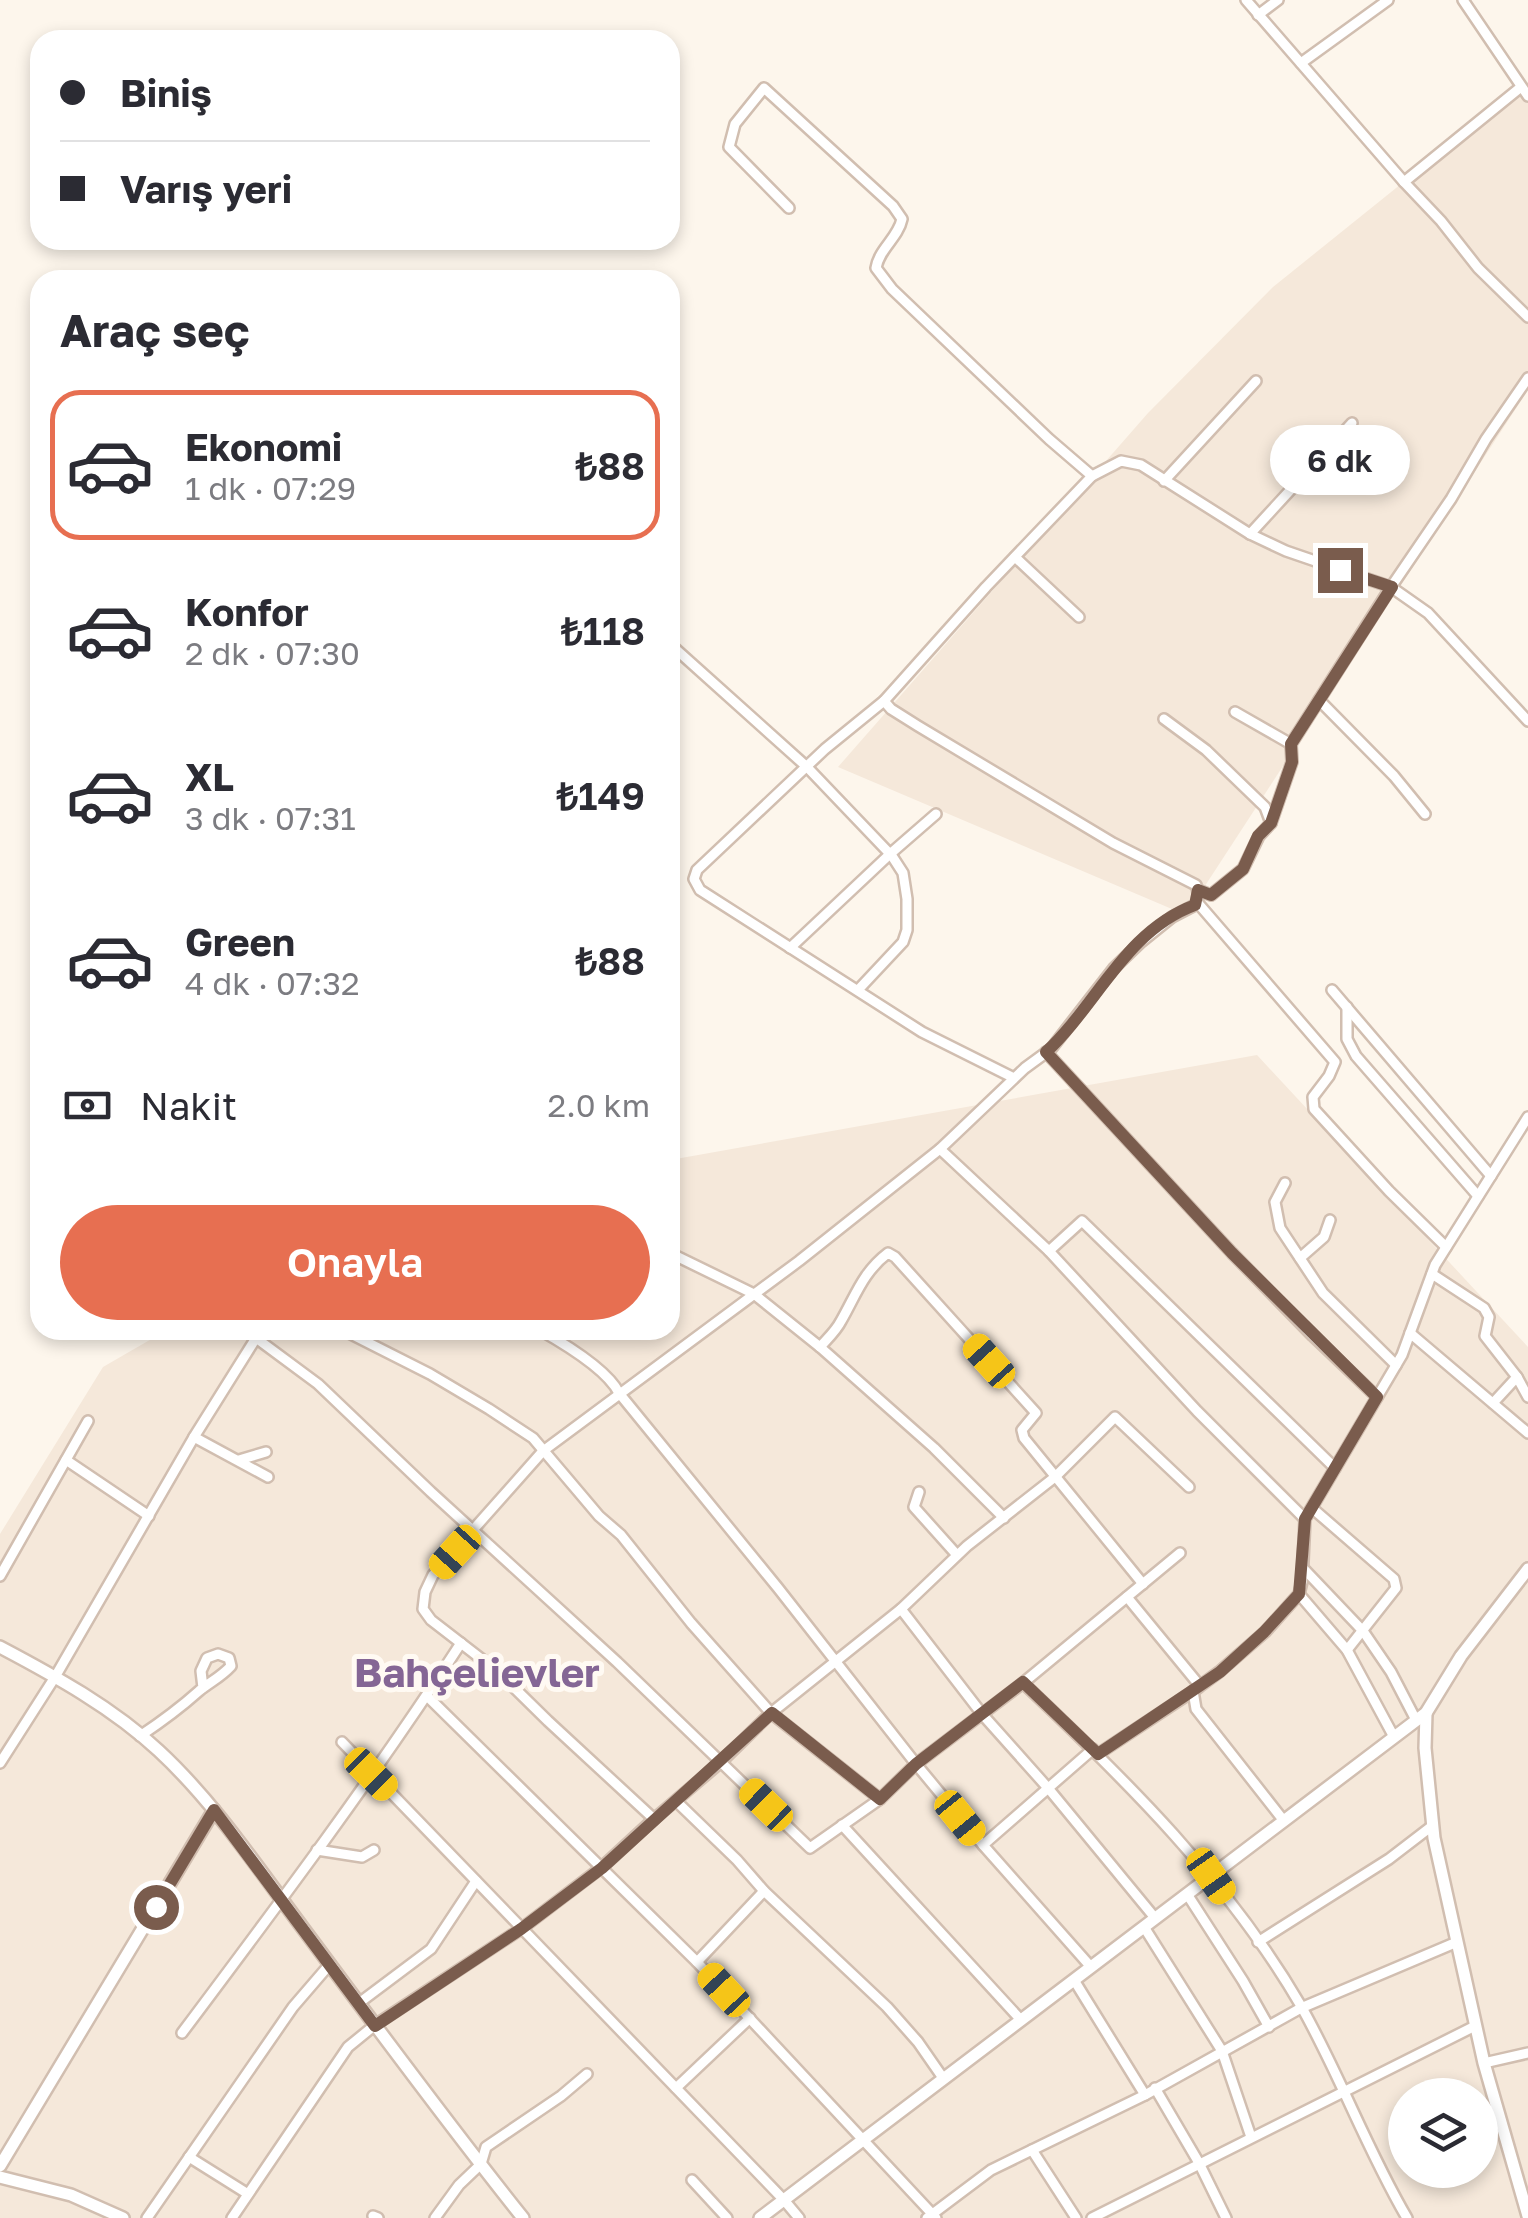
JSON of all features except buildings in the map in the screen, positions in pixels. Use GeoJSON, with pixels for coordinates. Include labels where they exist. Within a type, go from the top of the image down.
{"type":"FeatureCollection","features":[{"type":"Feature","properties":{"kind":"street"},"geometry":{"type":"LineString","coordinates":[[1246,0],[1478,268],[1528,316]]}},
{"type":"Feature","properties":{"kind":"street"},"geometry":{"type":"LineString","coordinates":[[1258,14],[1278,0]]}},
{"type":"Feature","properties":{"kind":"street"},"geometry":{"type":"LineString","coordinates":[[1301,63],[1388,0]]}},
{"type":"Feature","properties":{"kind":"street"},"geometry":{"type":"LineString","coordinates":[[1404,182],[1525,92],[1463,0]]}},
{"type":"Feature","properties":{"kind":"street"},"geometry":{"type":"LineString","coordinates":[[790,208],[729,146],[735,124],[764,88],[893,206],[902,219],[900,230],[876,261],[876,268],[892,289],[1092,476]]}},
{"type":"Feature","properties":{"kind":"street"},"geometry":{"type":"LineString","coordinates":[[654,1818],[498,1671],[442,1630],[423,1609],[433,1576],[543,1451],[799,1261],[940,1148],[1046,1052],[1114,968],[1157,928],[1198,896],[1211,895],[1235,878],[1258,836],[1271,823],[1292,762],[1291,744],[1528,378]]}},
{"type":"Feature","properties":{"kind":"street"},"geometry":{"type":"LineString","coordinates":[[1164,481],[1256,381]]}},
{"type":"Feature","properties":{"kind":"street"},"geometry":{"type":"LineString","coordinates":[[1250,534],[1352,423]]}},
{"type":"Feature","properties":{"kind":"street"},"geometry":{"type":"LineString","coordinates":[[1014,1078],[922,1032],[700,890],[694,879],[697,870],[807,766],[884,701],[1092,476],[1121,461],[1142,465],[1250,534],[1286,551],[1392,587],[1428,613],[1528,721]]}},
{"type":"Feature","properties":{"kind":"street"},"geometry":{"type":"LineString","coordinates":[[1015,557],[1079,617]]}},
{"type":"Feature","properties":{"kind":"street"},"geometry":{"type":"LineString","coordinates":[[680,653],[807,766],[890,854],[903,873],[907,899],[903,942],[858,990]]}},
{"type":"Feature","properties":{"kind":"street"},"geometry":{"type":"LineString","coordinates":[[1319,700],[1394,776],[1425,814]]}},
{"type":"Feature","properties":{"kind":"street"},"geometry":{"type":"LineString","coordinates":[[884,701],[918,726],[1096,833],[1196,885],[1198,896],[1335,1062],[1330,1076],[1313,1097],[1314,1109],[1446,1247]]}},
{"type":"Feature","properties":{"kind":"street"},"geometry":{"type":"LineString","coordinates":[[1235,712],[1291,744]]}},
{"type":"Feature","properties":{"kind":"street"},"geometry":{"type":"LineString","coordinates":[[1164,720],[1218,761],[1265,808],[1271,823]]}},
{"type":"Feature","properties":{"kind":"street"},"geometry":{"type":"LineString","coordinates":[[790,948],[936,814]]}},
{"type":"Feature","properties":{"kind":"street"},"geometry":{"type":"LineString","coordinates":[[1332,990],[1491,1176]]}},
{"type":"Feature","properties":{"kind":"street"},"geometry":{"type":"LineString","coordinates":[[1347,1006],[1347,1038],[1356,1056],[1478,1196]]}},
{"type":"Feature","properties":{"kind":"street"},"geometry":{"type":"LineString","coordinates":[[1046,1052],[1232,1253],[1377,1397]]}},
{"type":"Feature","properties":{"kind":"street"},"geometry":{"type":"LineString","coordinates":[[983,1845],[1096,1752],[1220,1672],[1299,1594],[1305,1519],[1396,1365],[1446,1247],[1528,1117]]}},
{"type":"Feature","properties":{"kind":"street"},"geometry":{"type":"LineString","coordinates":[[940,1148],[1049,1251],[1197,1412],[1305,1519]]}},
{"type":"Feature","properties":{"kind":"street"},"geometry":{"type":"LineString","coordinates":[[1285,1183],[1276,1202],[1280,1228],[1324,1293],[1396,1365]]}},
{"type":"Feature","properties":{"kind":"street"},"geometry":{"type":"LineString","coordinates":[[1300,1258],[1324,1238],[1330,1220]]}},
{"type":"Feature","properties":{"kind":"street"},"geometry":{"type":"LineString","coordinates":[[1049,1251],[1082,1221],[1336,1468]]}},
{"type":"Feature","properties":{"kind":"street"},"geometry":{"type":"LineString","coordinates":[[820,1347],[839,1325],[863,1277],[888,1253],[896,1257],[1036,1414],[1022,1430],[1024,1438],[1142,1584]]}},
{"type":"Feature","properties":{"kind":"street"},"geometry":{"type":"LineString","coordinates":[[680,1258],[754,1294],[934,1448],[1004,1518]]}},
{"type":"Feature","properties":{"kind":"street"},"geometry":{"type":"LineString","coordinates":[[1432,1274],[1484,1308],[1489,1317],[1484,1336],[1517,1377],[1528,1398]]}},
{"type":"Feature","properties":{"kind":"street"},"geometry":{"type":"LineString","coordinates":[[1410,1333],[1528,1432]]}},
{"type":"Feature","properties":{"kind":"street"},"geometry":{"type":"LineString","coordinates":[[0,1763],[56,1677],[254,1340]]}},
{"type":"Feature","properties":{"kind":"street"},"geometry":{"type":"LineString","coordinates":[[265,1340],[318,1384],[618,1662],[810,1848],[880,1799],[916,1764],[1180,1554]]}},
{"type":"Feature","properties":{"kind":"street"},"geometry":{"type":"LineString","coordinates":[[362,1340],[430,1374],[533,1438],[772,1713],[880,1799]]}},
{"type":"Feature","properties":{"kind":"street"},"geometry":{"type":"LineString","coordinates":[[555,1340],[616,1386],[916,1764],[1091,1967]]}},
{"type":"Feature","properties":{"kind":"street"},"geometry":{"type":"LineString","coordinates":[[1492,1403],[1517,1377]]}},
{"type":"Feature","properties":{"kind":"street"},"geometry":{"type":"LineString","coordinates":[[232,2218],[348,2047],[521,1929],[602,1868],[772,1713],[1055,1477],[1115,1417],[1190,1488]]}},
{"type":"Feature","properties":{"kind":"street"},"geometry":{"type":"LineString","coordinates":[[0,1576],[88,1422]]}},
{"type":"Feature","properties":{"kind":"street"},"geometry":{"type":"LineString","coordinates":[[194,1437],[268,1477]]}},
{"type":"Feature","properties":{"kind":"street"},"geometry":{"type":"LineString","coordinates":[[239,1460],[266,1452]]}},
{"type":"Feature","properties":{"kind":"street"},"geometry":{"type":"LineString","coordinates":[[66,1460],[149,1516]]}},
{"type":"Feature","properties":{"kind":"street"},"geometry":{"type":"LineString","coordinates":[[918,1492],[914,1507],[957,1555]]}},
{"type":"Feature","properties":{"kind":"street"},"geometry":{"type":"LineString","coordinates":[[1312,1508],[1394,1579],[1396,1588],[1347,1650]]}},
{"type":"Feature","properties":{"kind":"street"},"geometry":{"type":"LineString","coordinates":[[1303,1568],[1363,1632],[1421,1717],[1432,1826],[1484,2064],[1528,2216]]}},
{"type":"Feature","properties":{"kind":"street"},"geometry":{"type":"LineString","coordinates":[[760,2218],[1421,1717],[1461,1656],[1528,1569]]}},
{"type":"Feature","properties":{"kind":"street"},"geometry":{"type":"LineString","coordinates":[[1299,1594],[1347,1650],[1394,1737]]}},
{"type":"Feature","properties":{"kind":"street"},"geometry":{"type":"LineString","coordinates":[[1128,1597],[1196,1688],[1196,1708],[1284,1821]]}},
{"type":"Feature","properties":{"kind":"street"},"geometry":{"type":"LineString","coordinates":[[901,1609],[982,1714],[1048,1788],[1149,1923],[1222,2052],[1251,2137]]}},
{"type":"Feature","properties":{"kind":"street"},"geometry":{"type":"LineString","coordinates":[[182,2033],[282,1900],[461,1643]]}},
{"type":"Feature","properties":{"kind":"street"},"geometry":{"type":"LineString","coordinates":[[0,1647],[111,1713],[158,1750],[214,1810],[524,2218]]}},
{"type":"Feature","properties":{"kind":"street"},"geometry":{"type":"LineString","coordinates":[[1023,1682],[1096,1752],[1211,1876],[1302,2008],[1407,2218]]}},
{"type":"Feature","properties":{"kind":"street"},"geometry":{"type":"LineString","coordinates":[[140,1736],[189,1702],[202,1688]]}},
{"type":"Feature","properties":{"kind":"street"},"geometry":{"type":"LineString","coordinates":[[426,1696],[697,1962],[932,2216],[990,2170],[1150,2091],[1302,2008],[1458,1942]]}},
{"type":"Feature","properties":{"kind":"street"},"geometry":{"type":"LineString","coordinates":[[342,1742],[799,2218]]}},
{"type":"Feature","properties":{"kind":"street"},"geometry":{"type":"LineString","coordinates":[[676,1801],[764,1892],[887,2007],[943,2078]]}},
{"type":"Feature","properties":{"kind":"street"},"geometry":{"type":"LineString","coordinates":[[0,2166],[214,1810]]}},
{"type":"Feature","properties":{"kind":"street"},"geometry":{"type":"LineString","coordinates":[[842,1825],[1021,2020]]}},
{"type":"Feature","properties":{"kind":"street"},"geometry":{"type":"LineString","coordinates":[[1258,1942],[1389,1859],[1432,1826]]}},
{"type":"Feature","properties":{"kind":"street"},"geometry":{"type":"LineString","coordinates":[[317,1850],[362,1857],[374,1850]]}},
{"type":"Feature","properties":{"kind":"street"},"geometry":{"type":"LineString","coordinates":[[358,2003],[432,1950],[476,1882]]}},
{"type":"Feature","properties":{"kind":"street"},"geometry":{"type":"LineString","coordinates":[[697,1962],[764,1892]]}},
{"type":"Feature","properties":{"kind":"street"},"geometry":{"type":"LineString","coordinates":[[1187,1894],[1269,2027]]}},
{"type":"Feature","properties":{"kind":"street"},"geometry":{"type":"LineString","coordinates":[[148,2218],[293,2007],[330,1964]]}},
{"type":"Feature","properties":{"kind":"street"},"geometry":{"type":"LineString","coordinates":[[1074,1980],[1199,2163],[1226,2218]]}},
{"type":"Feature","properties":{"kind":"street"},"geometry":{"type":"LineString","coordinates":[[676,2088],[750,2018]]}},
{"type":"Feature","properties":{"kind":"street"},"geometry":{"type":"LineString","coordinates":[[1092,2218],[1475,2026]]}},
{"type":"Feature","properties":{"kind":"street"},"geometry":{"type":"LineString","coordinates":[[1484,2064],[1528,2053]]}},
{"type":"Feature","properties":{"kind":"street"},"geometry":{"type":"LineString","coordinates":[[435,2218],[459,2185],[481,2164],[486,2147],[587,2074]]}},
{"type":"Feature","properties":{"kind":"street"},"geometry":{"type":"LineString","coordinates":[[1032,2150],[1076,2218]]}},
{"type":"Feature","properties":{"kind":"street"},"geometry":{"type":"LineString","coordinates":[[190,2157],[248,2194]]}},
{"type":"Feature","properties":{"kind":"street"},"geometry":{"type":"LineString","coordinates":[[0,2177],[71,2196],[123,2218]]}},
{"type":"Feature","properties":{"kind":"street"},"geometry":{"type":"LineString","coordinates":[[692,2180],[726,2218]]}},
{"type":"Feature","properties":{"kind":"shaded area"},"geometry":{"type":"Polygon","coordinates":[[[1528,82],[1528,390],[1186,915],[838,767],[1148,413],[1273,287],[1528,82]]]}},
{"type":"Feature","properties":{"kind":"shaded area"},"geometry":{"type":"Polygon","coordinates":[[[1257,1055],[1528,1347],[1528,2218],[0,2218],[0,1534],[103,1367],[150,1340],[680,1340],[680,1158],[1257,1055]]]}},
{"type":"Feature","properties":{"kind":"district","name":"Bahçelievler"},"geometry":{"type":"Point","coordinates":[477,1672]}},
{"type":"Feature","properties":{"kind":"route"},"geometry":{"type":"LineString","coordinates":[[156,1907],[214,1810],[375,2026],[521,1929],[602,1868],[772,1713],[880,1799],[916,1764],[1023,1682],[1098,1754],[1220,1672],[1299,1594],[1305,1519],[1377,1397],[1232,1253],[1046,1052],[1114,968],[1141,942],[1172,917],[1195,905],[1198,890],[1211,895],[1243,869],[1258,836],[1271,823],[1292,762],[1291,744],[1392,587],[1340,570]]}}]}
